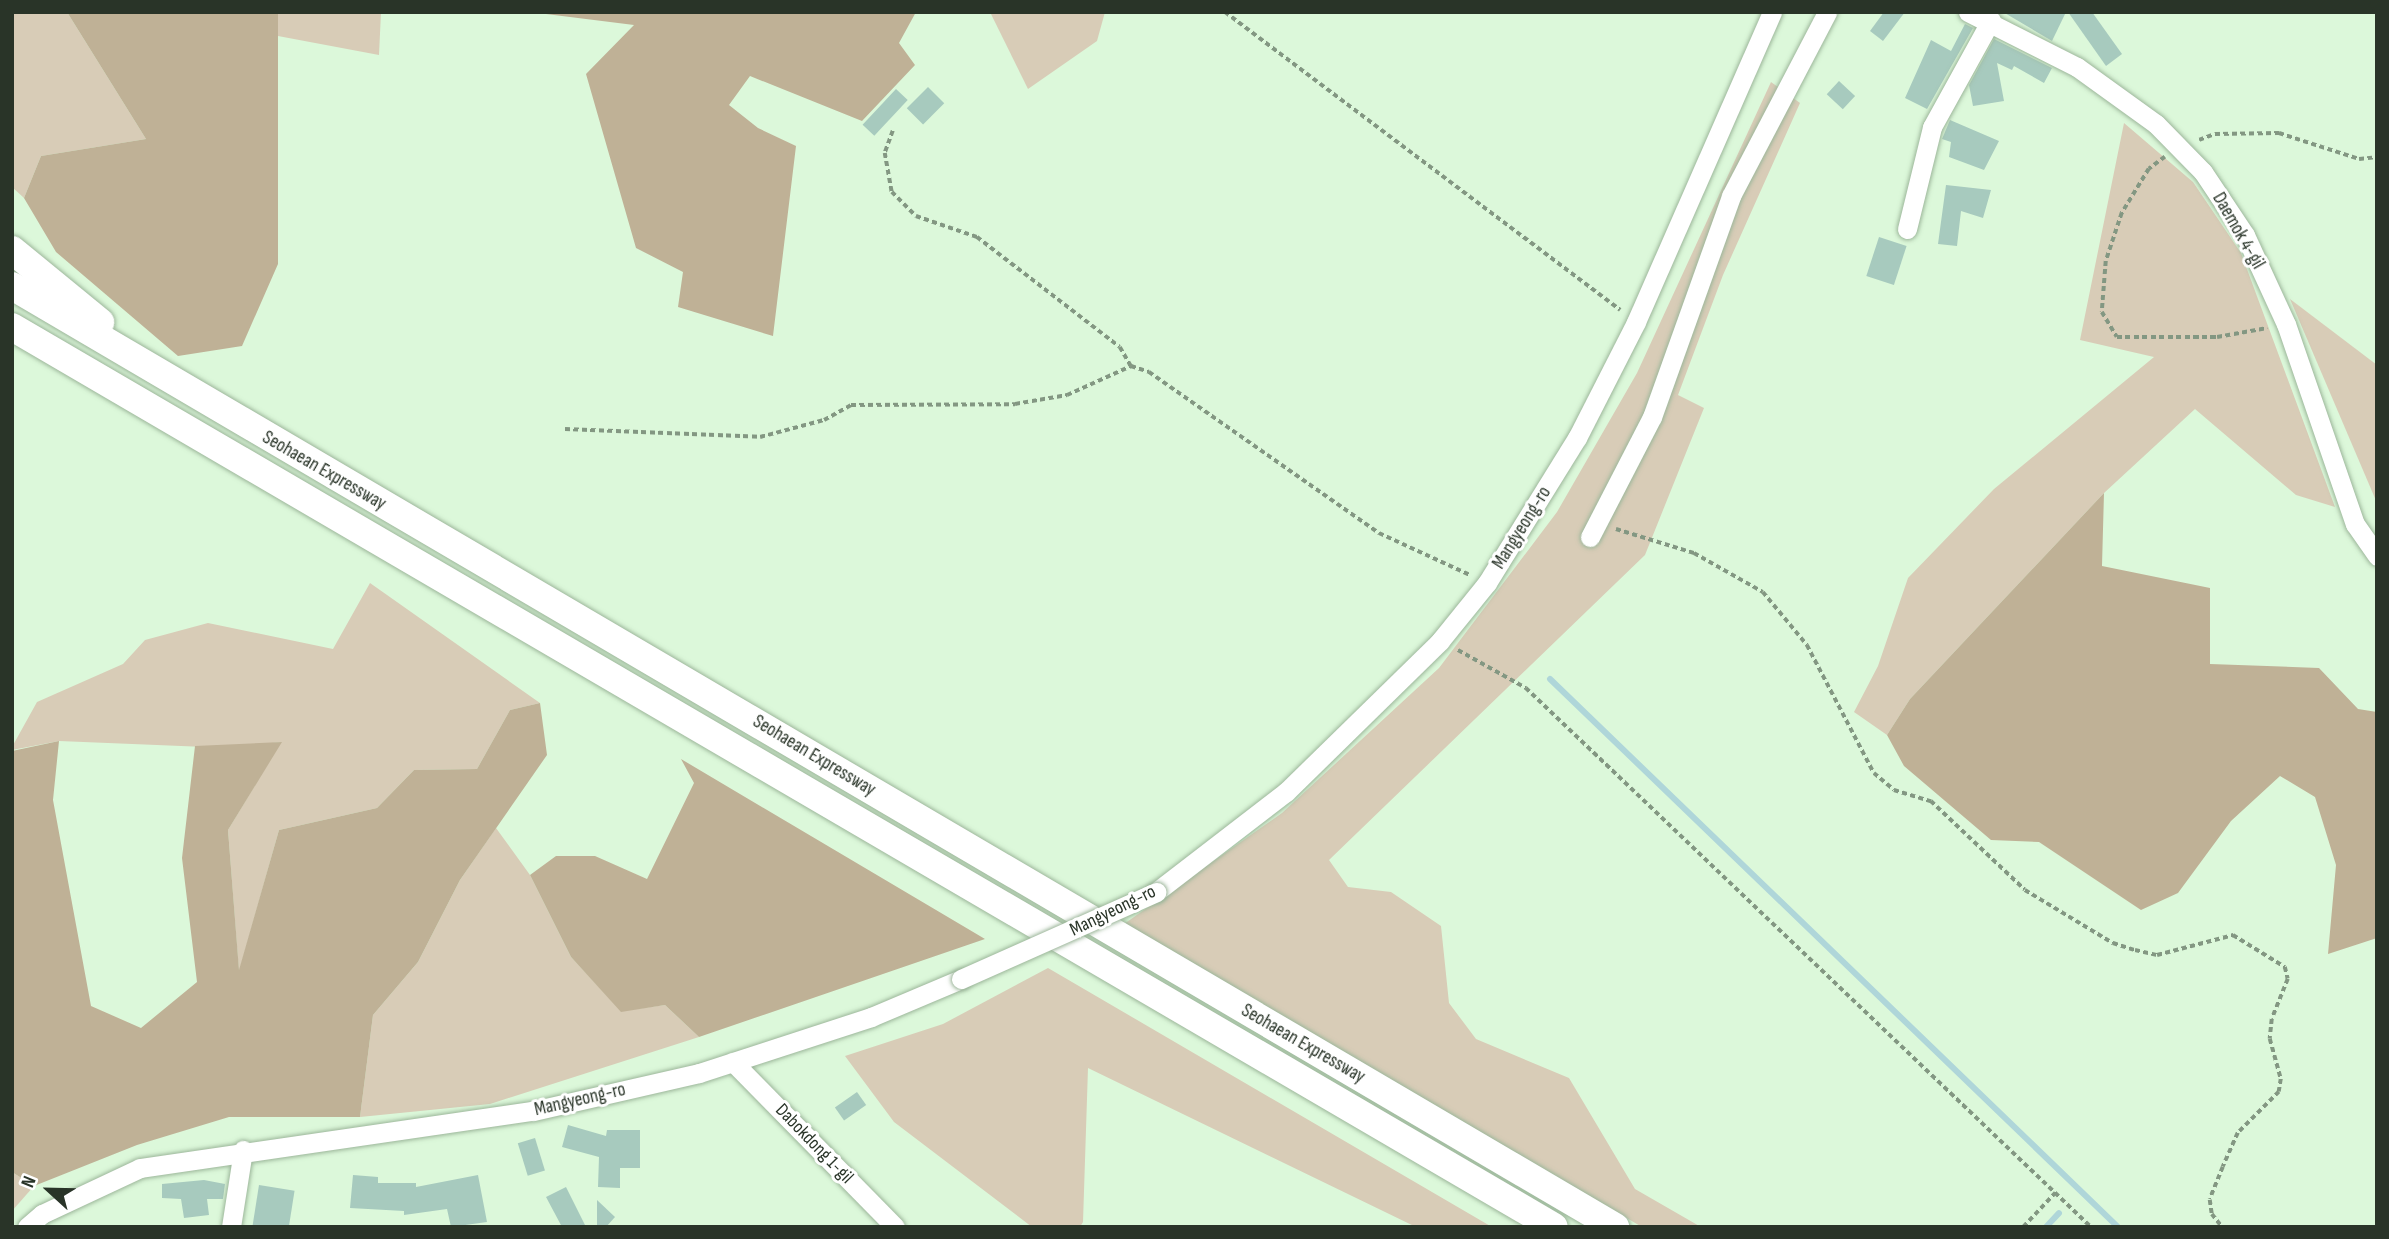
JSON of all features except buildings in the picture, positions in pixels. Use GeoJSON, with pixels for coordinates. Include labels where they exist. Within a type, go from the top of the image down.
{"type":"FeatureCollection","features":[{"type":"Feature","properties":{"kind":"highway"},"geometry":{"type":"LineString","coordinates":[[12,250],[178,385]]}},
{"type":"Feature","properties":{"kind":"highway","name":"Seohaean Expressway"},"geometry":{"type":"LineString","coordinates":[[12,286],[1615,1227]]}},
{"type":"Feature","properties":{"kind":"highway","name":"Seohaean Expressway"},"geometry":{"type":"LineString","coordinates":[[12,327],[1553,1227]]}},
{"type":"Feature","properties":{"kind":"street","name":"Mangyeong-ro"},"geometry":{"type":"LineString","coordinates":[[26,1227],[42,1214],[140,1168],[243,1150],[533,1111],[733,1062],[871,1017],[1156,892],[1286,792],[1440,641],[1487,583],[1577,438],[1636,322],[1772,12]]}},
{"type":"Feature","properties":{"kind":"street"},"geometry":{"type":"LineString","coordinates":[[1594,528],[1652,417],[1731,196],[1827,12]]}},
{"type":"Feature","properties":{"kind":"street","name":"Daemok 4-gil"},"geometry":{"type":"LineString","coordinates":[[1968,12],[1991,20],[2077,67],[2156,124],[2203,172],[2245,235],[2286,324],[2355,524],[2377,556]]}},
{"type":"Feature","properties":{"kind":"street"},"geometry":{"type":"LineString","coordinates":[[1907,229],[1933,127],[1991,20]]}},
{"type":"Feature","properties":{"kind":"street","name":"Dabokdong 1-gil"},"geometry":{"type":"LineString","coordinates":[[733,1062],[895,1227]]}},
{"type":"Feature","properties":{"kind":"street"},"geometry":{"type":"LineString","coordinates":[[231,1227],[243,1150]]}},
{"type":"Feature","properties":{"kind":"path"},"geometry":{"type":"LineString","coordinates":[[1225,12],[1636,322]]}},
{"type":"Feature","properties":{"kind":"path"},"geometry":{"type":"LineString","coordinates":[[893,131],[885,153],[892,192],[916,216],[976,237],[1120,347],[1131,366],[1149,372],[1379,533],[1487,583]]}},
{"type":"Feature","properties":{"kind":"path"},"geometry":{"type":"LineString","coordinates":[[2286,324],[2217,337],[2117,337],[2102,312],[2106,261],[2122,213],[2149,169],[2179,147],[2215,134],[2279,133],[2359,159],[2377,157]]}},
{"type":"Feature","properties":{"kind":"path"},"geometry":{"type":"LineString","coordinates":[[565,429],[760,438],[824,420],[851,405],[1015,404],[1067,395],[1131,366]]}},
{"type":"Feature","properties":{"kind":"path"},"geometry":{"type":"LineString","coordinates":[[1594,528],[1694,552],[1763,592],[1807,645],[1874,773],[1894,790],[1931,801],[2025,890],[2113,943],[2135,950],[2157,955],[2234,935],[2285,967],[2288,979],[2272,1019],[2270,1039],[2281,1079],[2279,1092],[2238,1133],[2223,1167],[2210,1200],[2212,1214],[2222,1227]]}},
{"type":"Feature","properties":{"kind":"path"},"geometry":{"type":"LineString","coordinates":[[1440,641],[1526,688],[2091,1227]]}},
{"type":"Feature","properties":{"kind":"path"},"geometry":{"type":"LineString","coordinates":[[2023,1227],[2055,1193]]}},
{"type":"Feature","properties":{"kind":"shaded area"},"geometry":{"type":"Polygon","coordinates":[[[12,12],[67,12],[146,139],[41,156],[24,198],[12,187],[12,12]]]}},
{"type":"Feature","properties":{"kind":"shaded area"},"geometry":{"type":"Polygon","coordinates":[[[67,12],[278,12],[278,264],[242,346],[178,356],[56,252],[24,198],[41,156],[146,139],[67,12]]]}},
{"type":"Feature","properties":{"kind":"shaded area"},"geometry":{"type":"Polygon","coordinates":[[[278,12],[381,12],[379,55],[278,36],[278,12]]]}},
{"type":"Feature","properties":{"kind":"shaded area"},"geometry":{"type":"Polygon","coordinates":[[[530,12],[916,12],[899,43],[915,65],[862,121],[750,76],[729,105],[758,128],[796,146],[773,336],[678,307],[683,272],[636,248],[586,74],[634,25],[530,12]]]}},
{"type":"Feature","properties":{"kind":"shaded area"},"geometry":{"type":"Polygon","coordinates":[[[990,12],[1105,12],[1097,41],[1028,89],[990,12]]]}},
{"type":"Feature","properties":{"kind":"shaded area"},"geometry":{"type":"Polygon","coordinates":[[[1771,82],[1800,103],[1723,275],[1678,395],[1704,408],[1645,555],[1329,860],[1348,887],[1391,892],[1441,926],[1449,1003],[1476,1039],[1569,1078],[1635,1189],[1701,1227],[1642,1227],[1124,924],[1282,813],[1439,668],[1557,512],[1637,373],[1771,82]]]}},
{"type":"Feature","properties":{"kind":"shaded area"},"geometry":{"type":"Polygon","coordinates":[[[2124,123],[2193,182],[2241,253],[2335,507],[2296,495],[2195,409],[2104,493],[1910,699],[1887,735],[1854,712],[1878,666],[1908,578],[1994,489],[2154,357],[2080,340],[2124,123]]]}},
{"type":"Feature","properties":{"kind":"shaded area"},"geometry":{"type":"Polygon","coordinates":[[[2290,299],[2377,365],[2377,503],[2290,299]]]}},
{"type":"Feature","properties":{"kind":"shaded area"},"geometry":{"type":"Polygon","coordinates":[[[2104,493],[2102,566],[2210,588],[2210,664],[2319,668],[2358,709],[2377,712],[2377,938],[2328,954],[2336,865],[2315,797],[2280,776],[2231,821],[2178,893],[2141,910],[2039,842],[1991,840],[1904,766],[1887,735],[1910,699],[2104,493]]]}},
{"type":"Feature","properties":{"kind":"shaded area"},"geometry":{"type":"Polygon","coordinates":[[[370,583],[540,703],[510,710],[477,769],[414,770],[377,808],[279,830],[239,972],[228,830],[281,742],[230,748],[59,741],[12,750],[12,747],[37,702],[123,664],[145,640],[208,623],[333,649],[370,583]]]}},
{"type":"Feature","properties":{"kind":"shaded area"},"geometry":{"type":"Polygon","coordinates":[[[540,703],[547,755],[460,880],[418,962],[373,1015],[360,1117],[229,1117],[137,1145],[34,1186],[12,1172],[12,751],[59,741],[53,800],[91,1006],[141,1028],[197,982],[182,858],[195,746],[282,742],[228,830],[239,970],[279,830],[377,808],[414,770],[477,769],[510,710],[540,703]]]}},
{"type":"Feature","properties":{"kind":"shaded area"},"geometry":{"type":"Polygon","coordinates":[[[681,759],[985,939],[699,1037],[665,1005],[621,1012],[571,957],[530,875],[556,856],[595,856],[647,879],[694,783],[681,759]]]}},
{"type":"Feature","properties":{"kind":"shaded area"},"geometry":{"type":"Polygon","coordinates":[[[496,828],[530,875],[571,957],[621,1011],[665,1005],[699,1037],[490,1104],[360,1117],[373,1015],[418,962],[460,880],[496,828]]]}},
{"type":"Feature","properties":{"kind":"shaded area"},"geometry":{"type":"Polygon","coordinates":[[[1048,968],[1492,1227],[1416,1227],[1088,1068],[1083,1222],[1080,1227],[1032,1227],[894,1122],[845,1056],[943,1024],[1048,968]]]}},
{"type":"Feature","properties":{"kind":"shaded area"},"geometry":{"type":"Polygon","coordinates":[[[12,1172],[34,1186],[12,1211],[12,1172]]]}},
{"type":"Feature","properties":{"kind":"waterway"},"geometry":{"type":"LineString","coordinates":[[1550,679],[2118,1227]]}},
{"type":"Feature","properties":{"kind":"waterway"},"geometry":{"type":"LineString","coordinates":[[2046,1227],[2059,1213]]}}]}
